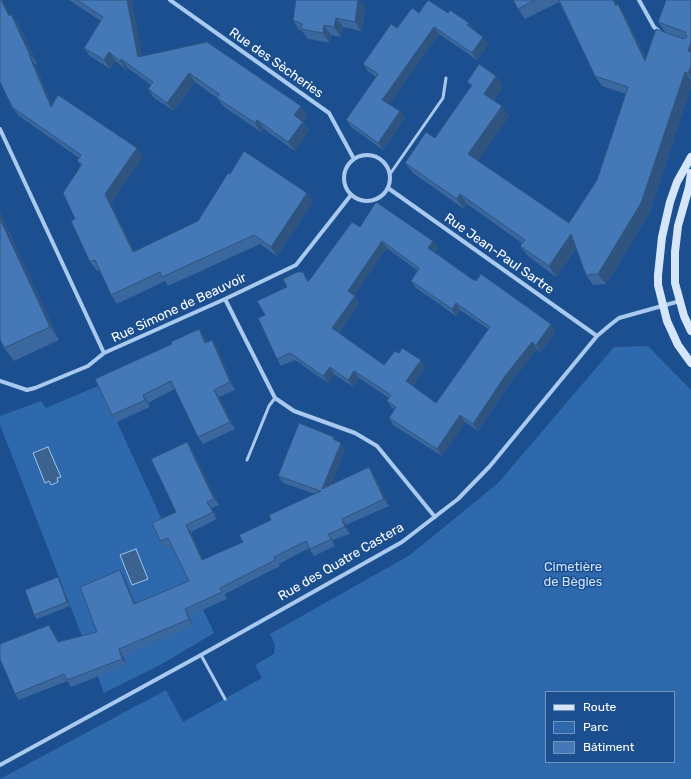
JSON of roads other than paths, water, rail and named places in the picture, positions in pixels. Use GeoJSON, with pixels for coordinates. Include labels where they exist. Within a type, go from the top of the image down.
{"type":"FeatureCollection","features":[{"type":"Feature","properties":{"kind":"street","name":"Rue des Sècheries"},"geometry":{"type":"LineString","coordinates":[[170,0],[329,113],[354,158]]}},
{"type":"Feature","properties":{"kind":"street"},"geometry":{"type":"LineString","coordinates":[[639,0],[654,27],[664,36]]}},
{"type":"Feature","properties":{"kind":"street","name":"Rue Simone de Beauvoir"},"geometry":{"type":"LineString","coordinates":[[0,129],[104,353],[225,299],[296,264],[351,195]]}},
{"type":"Feature","properties":{"kind":"street"},"geometry":{"type":"LineString","coordinates":[[369,155],[376,157],[387,167],[390,174],[388,188],[384,194],[371,201],[364,201],[351,195],[346,189],[344,176],[345,169],[354,158],[369,155]]}},
{"type":"Feature","properties":{"kind":"street"},"geometry":{"type":"LineString","coordinates":[[691,157],[677,182],[670,202],[662,237],[658,285],[662,305],[678,345],[691,363]]}},
{"type":"Feature","properties":{"kind":"street"},"geometry":{"type":"LineString","coordinates":[[691,173],[689,187],[678,226],[675,252],[675,283],[691,330]]}},
{"type":"Feature","properties":{"kind":"street","name":"Rue Jean-Paul Sartre"},"geometry":{"type":"LineString","coordinates":[[388,188],[597,336]]}},
{"type":"Feature","properties":{"kind":"street"},"geometry":{"type":"LineString","coordinates":[[225,299],[275,398],[294,412],[355,433],[377,446],[435,517]]}},
{"type":"Feature","properties":{"kind":"street","name":"Rue des Quatre Castera"},"geometry":{"type":"LineString","coordinates":[[0,765],[201,655],[402,542],[458,499],[490,466],[597,336],[619,318],[680,301]]}},
{"type":"Feature","properties":{"kind":"street"},"geometry":{"type":"LineString","coordinates":[[0,380],[27,390],[35,388],[88,366],[104,353]]}},
{"type":"Feature","properties":{"kind":"lane"},"geometry":{"type":"LineString","coordinates":[[390,174],[443,98],[446,78]]}},
{"type":"Feature","properties":{"kind":"lane"},"geometry":{"type":"LineString","coordinates":[[247,460],[269,406],[275,398]]}},
{"type":"Feature","properties":{"kind":"lane"},"geometry":{"type":"LineString","coordinates":[[201,655],[225,699]]}},
{"type":"Feature","properties":{"kind":"park label","name":"Cimetière de Bègles"},"geometry":{"type":"Point","coordinates":[573,574]}}]}
